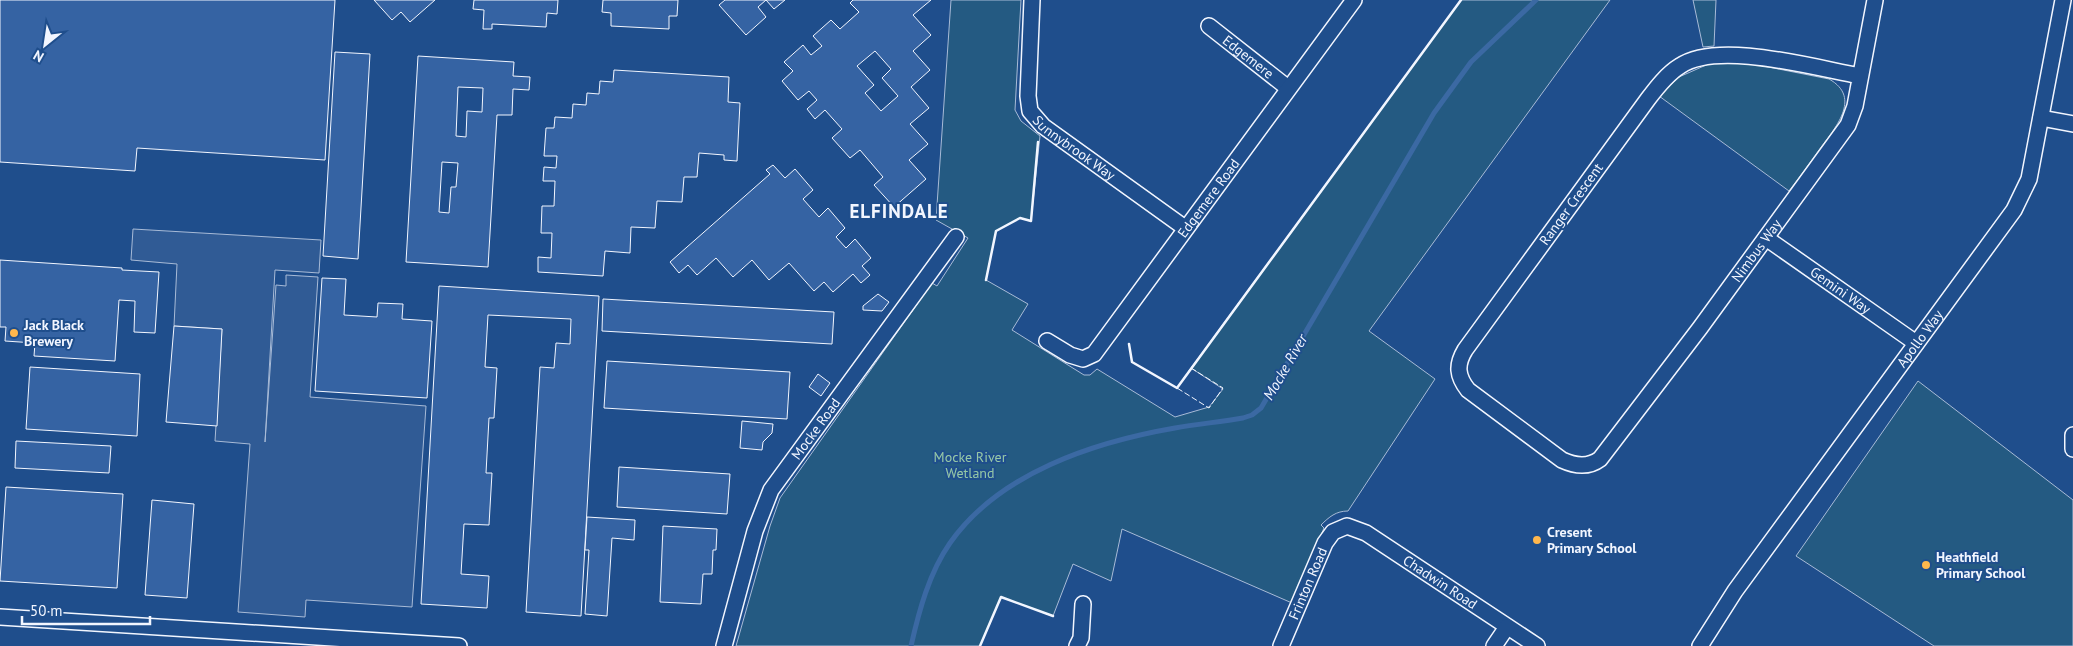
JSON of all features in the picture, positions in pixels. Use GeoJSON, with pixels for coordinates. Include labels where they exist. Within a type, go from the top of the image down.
{"type":"FeatureCollection","features":[{"type":"Feature","properties":{"kind":"street","name":"Sunnybrook Way"},"geometry":{"type":"LineString","coordinates":[[1032,0],[1028,96],[1030,111],[1043,126],[1186,228]]}},
{"type":"Feature","properties":{"kind":"street","name":"Edgemere Road"},"geometry":{"type":"LineString","coordinates":[[1047,341],[1070,355],[1083,359],[1090,357],[1354,0]]}},
{"type":"Feature","properties":{"kind":"street","name":"Nimbus Way"},"geometry":{"type":"LineString","coordinates":[[1580,466],[1595,463],[1611,446],[1848,125],[1855,106],[1875,0]]}},
{"type":"Feature","properties":{"kind":"street","name":"Apollo Way"},"geometry":{"type":"LineString","coordinates":[[1700,646],[1735,591],[2014,210],[2028,178],[2063,0]]}},
{"type":"Feature","properties":{"kind":"street","name":"Edgemere"},"geometry":{"type":"LineString","coordinates":[[1209,26],[1288,88]]}},
{"type":"Feature","properties":{"kind":"street","name":"Ranger Crescent"},"geometry":{"type":"LineString","coordinates":[[1580,466],[1562,460],[1468,390],[1459,375],[1458,367],[1464,350],[1648,99],[1680,66],[1703,55],[1721,53],[1860,76]]}},
{"type":"Feature","properties":{"kind":"street"},"geometry":{"type":"LineString","coordinates":[[2041,118],[2073,124]]}},
{"type":"Feature","properties":{"kind":"street","name":"Mocke Road"},"geometry":{"type":"LineString","coordinates":[[724,646],[755,531],[771,490],[956,237]]}},
{"type":"Feature","properties":{"kind":"street","name":"Gemini Way"},"geometry":{"type":"LineString","coordinates":[[1766,238],[1916,344]]}},
{"type":"Feature","properties":{"kind":"street"},"geometry":{"type":"LineString","coordinates":[[2073,435],[2073,449]]}},
{"type":"Feature","properties":{"kind":"street","name":"Chadwin Road"},"geometry":{"type":"LineString","coordinates":[[1341,527],[1346,526],[1366,533],[1537,646]]}},
{"type":"Feature","properties":{"kind":"street","name":"Frinton Road"},"geometry":{"type":"LineString","coordinates":[[1282,646],[1325,543],[1333,532],[1341,527]]}},
{"type":"Feature","properties":{"kind":"street"},"geometry":{"type":"LineString","coordinates":[[1077,646],[1081,638],[1083,604]]}},
{"type":"Feature","properties":{"kind":"street"},"geometry":{"type":"LineString","coordinates":[[0,617],[459,646]]}},
{"type":"Feature","properties":{"kind":"street"},"geometry":{"type":"LineString","coordinates":[[1494,646],[1507,626]]}},
{"type":"Feature","properties":{"kind":"green space","name":"Mocke River Wetland"},"geometry":{"type":"Polygon","coordinates":[[[951,0],[1021,0],[1015,110],[1021,121],[1040,136],[1031,221],[1020,218],[996,231],[986,280],[1028,304],[1012,330],[1084,375],[1090,375],[1097,369],[1175,417],[1209,407],[1223,389],[1191,368],[1461,0],[1610,0],[1369,331],[1435,379],[1348,511],[1333,515],[1321,525],[1324,528],[1292,603],[1122,529],[1111,581],[1073,564],[1053,616],[1001,597],[980,646],[736,646],[770,526],[780,498],[932,283],[937,286],[968,238],[936,220],[951,0]]]}},
{"type":"Feature","properties":{"kind":"green space"},"geometry":{"type":"Polygon","coordinates":[[[1693,0],[1716,0],[1714,46],[1703,47],[1693,0]]]}},
{"type":"Feature","properties":{"kind":"green space"},"geometry":{"type":"Polygon","coordinates":[[[1713,62],[1743,62],[1829,79],[1839,87],[1844,95],[1845,104],[1838,123],[1789,191],[1659,96],[1679,77],[1713,62]]]}},
{"type":"Feature","properties":{"kind":"green space","name":"Heathfield Primary School"},"geometry":{"type":"Polygon","coordinates":[[[1918,381],[2073,500],[2073,646],[1934,646],[1796,556],[1918,381]]]}},
{"type":"Feature","properties":{"kind":"shaded area"},"geometry":{"type":"Polygon","coordinates":[[[133,229],[321,240],[319,273],[275,270],[265,442],[276,285],[286,286],[286,275],[318,277],[310,397],[426,406],[412,607],[306,600],[305,617],[238,612],[250,444],[215,441],[222,329],[174,326],[177,264],[131,260],[133,229]]]}},
{"type":"Feature","properties":{"kind":"building"},"geometry":{"type":"Polygon","coordinates":[[[0,0],[335,0],[325,160],[137,148],[135,171],[0,162],[0,0]]]}},
{"type":"Feature","properties":{"kind":"building"},"geometry":{"type":"Polygon","coordinates":[[[374,0],[435,0],[410,22],[401,12],[392,20],[374,0]]]}},
{"type":"Feature","properties":{"kind":"building"},"geometry":{"type":"Polygon","coordinates":[[[474,0],[558,0],[557,14],[547,13],[546,27],[492,24],[492,29],[483,29],[484,10],[473,9],[474,0]]]}},
{"type":"Feature","properties":{"kind":"building"},"geometry":{"type":"Polygon","coordinates":[[[603,0],[678,0],[677,16],[669,16],[669,29],[611,26],[611,13],[602,12],[603,0]]]}},
{"type":"Feature","properties":{"kind":"building"},"geometry":{"type":"Polygon","coordinates":[[[725,0],[766,0],[758,7],[766,17],[746,35],[719,5],[725,0]]]}},
{"type":"Feature","properties":{"kind":"building"},"geometry":{"type":"Polygon","coordinates":[[[766,0],[785,0],[774,9],[766,0]]]}},
{"type":"Feature","properties":{"kind":"building"},"geometry":{"type":"Polygon","coordinates":[[[853,0],[931,0],[913,15],[931,35],[913,51],[930,70],[911,87],[929,108],[910,124],[928,144],[909,160],[926,179],[894,207],[874,185],[883,177],[860,150],[850,158],[832,138],[842,129],[825,110],[815,119],[807,109],[817,100],[809,91],[798,100],[782,81],[793,71],[784,62],[803,45],[811,55],[822,46],[813,36],[831,20],[840,29],[859,12],[850,3],[853,0]],[[875,51],[857,66],[874,85],[865,93],[881,111],[898,96],[882,78],[891,69],[875,51]]]}},
{"type":"Feature","properties":{"kind":"building"},"geometry":{"type":"Polygon","coordinates":[[[335,52],[370,54],[358,259],[323,256],[335,52]]]}},
{"type":"Feature","properties":{"kind":"building"},"geometry":{"type":"Polygon","coordinates":[[[418,56],[514,62],[513,76],[530,77],[529,90],[513,89],[512,115],[497,115],[488,267],[406,262],[418,56]],[[458,87],[456,136],[466,137],[467,111],[482,112],[483,88],[458,87]],[[442,162],[439,212],[449,213],[451,187],[456,187],[458,163],[442,162]]]}},
{"type":"Feature","properties":{"kind":"building"},"geometry":{"type":"Polygon","coordinates":[[[614,70],[729,77],[728,102],[740,103],[737,161],[724,160],[724,155],[699,153],[697,177],[684,177],[682,202],[657,201],[655,228],[631,227],[630,253],[605,251],[603,276],[538,272],[538,257],[551,258],[552,233],[541,233],[542,206],[554,206],[555,181],[543,181],[544,167],[556,168],[557,156],[544,156],[546,128],[554,128],[555,117],[572,118],[573,104],[586,105],[587,93],[599,94],[600,81],[613,82],[614,70]]]}},
{"type":"Feature","properties":{"kind":"building"},"geometry":{"type":"Polygon","coordinates":[[[773,165],[785,178],[795,169],[813,190],[803,199],[819,217],[828,208],[845,228],[836,237],[846,248],[855,239],[871,258],[862,266],[870,275],[861,283],[853,274],[833,292],[824,282],[814,291],[789,263],[769,280],[752,260],[733,277],[716,258],[697,275],[688,265],[679,273],[670,262],[770,174],[766,170],[773,165]]]}},
{"type":"Feature","properties":{"kind":"building"},"geometry":{"type":"Polygon","coordinates":[[[0,260],[159,272],[155,333],[134,332],[135,301],[119,300],[115,361],[34,356],[35,343],[5,341],[6,327],[0,327],[0,260]]]}},
{"type":"Feature","properties":{"kind":"building"},"geometry":{"type":"Polygon","coordinates":[[[322,278],[346,279],[344,315],[377,317],[378,303],[403,304],[402,319],[432,321],[427,398],[315,391],[322,278]]]}},
{"type":"Feature","properties":{"kind":"building"},"geometry":{"type":"Polygon","coordinates":[[[439,286],[599,296],[581,616],[526,612],[540,367],[554,368],[556,343],[570,344],[571,319],[488,315],[485,367],[497,368],[494,418],[489,418],[486,473],[492,473],[489,525],[464,524],[461,574],[489,576],[487,608],[421,604],[439,286]]]}},
{"type":"Feature","properties":{"kind":"building"},"geometry":{"type":"Polygon","coordinates":[[[878,294],[889,302],[882,311],[863,310],[863,306],[878,294]]]}},
{"type":"Feature","properties":{"kind":"building"},"geometry":{"type":"Polygon","coordinates":[[[603,299],[834,312],[832,344],[602,331],[603,299]]]}},
{"type":"Feature","properties":{"kind":"building"},"geometry":{"type":"Polygon","coordinates":[[[174,326],[222,329],[217,426],[166,422],[174,326]]]}},
{"type":"Feature","properties":{"kind":"building"},"geometry":{"type":"Polygon","coordinates":[[[607,361],[790,372],[787,419],[604,408],[607,361]]]}},
{"type":"Feature","properties":{"kind":"building"},"geometry":{"type":"Polygon","coordinates":[[[30,367],[140,374],[137,436],[26,429],[30,367]]]}},
{"type":"Feature","properties":{"kind":"building"},"geometry":{"type":"Polygon","coordinates":[[[818,374],[830,383],[821,396],[809,387],[818,374]]]}},
{"type":"Feature","properties":{"kind":"building"},"geometry":{"type":"Polygon","coordinates":[[[742,421],[773,424],[772,433],[763,442],[762,450],[740,448],[742,421]]]}},
{"type":"Feature","properties":{"kind":"building"},"geometry":{"type":"Polygon","coordinates":[[[16,441],[111,446],[109,473],[15,468],[16,441]]]}},
{"type":"Feature","properties":{"kind":"building"},"geometry":{"type":"Polygon","coordinates":[[[619,467],[730,474],[727,514],[617,507],[619,467]]]}},
{"type":"Feature","properties":{"kind":"building"},"geometry":{"type":"Polygon","coordinates":[[[6,487],[123,494],[117,588],[0,581],[6,487]]]}},
{"type":"Feature","properties":{"kind":"building"},"geometry":{"type":"Polygon","coordinates":[[[152,500],[194,504],[187,598],[145,595],[152,500]]]}},
{"type":"Feature","properties":{"kind":"building"},"geometry":{"type":"Polygon","coordinates":[[[587,517],[635,520],[634,540],[612,538],[607,616],[585,614],[589,550],[585,550],[587,517]]]}},
{"type":"Feature","properties":{"kind":"building"},"geometry":{"type":"Polygon","coordinates":[[[663,526],[717,529],[716,550],[713,550],[712,574],[703,574],[701,604],[660,602],[663,526]]]}},
{"type":"Feature","properties":{"kind":"waterway","name":"Mocke River"},"geometry":{"type":"LineString","coordinates":[[911,646],[926,593],[936,567],[950,543],[970,519],[994,497],[1050,464],[1081,452],[1144,434],[1243,418],[1252,415],[1261,408],[1434,113],[1471,62],[1536,0]]}},
{"type":"Feature","properties":{"kind":"fence"},"geometry":{"type":"LineString","coordinates":[[1191,368],[1223,388],[1209,408],[1177,388],[1191,368]]}},
{"type":"Feature","properties":{"kind":"wall"},"geometry":{"type":"LineString","coordinates":[[1129,344],[1132,362],[1177,388],[1461,0]]}},
{"type":"Feature","properties":{"kind":"wall"},"geometry":{"type":"LineString","coordinates":[[986,280],[996,231],[1020,218],[1031,221],[1038,142]]}},
{"type":"Feature","properties":{"kind":"wall"},"geometry":{"type":"LineString","coordinates":[[980,646],[1001,597],[1053,616]]}},
{"type":"Feature","properties":{"kind":"place","name":"Jack Black Brewery"},"geometry":{"type":"Point","coordinates":[14,333]}},
{"type":"Feature","properties":{"kind":"place","name":"Cresent Primary School"},"geometry":{"type":"Point","coordinates":[1537,540]}},
{"type":"Feature","properties":{"kind":"place","name":"Heathfield Primary School"},"geometry":{"type":"Point","coordinates":[1926,565]}},
{"type":"Feature","properties":{"kind":"district","name":"ELFINDALE"},"geometry":{"type":"Point","coordinates":[899,211]}}]}
